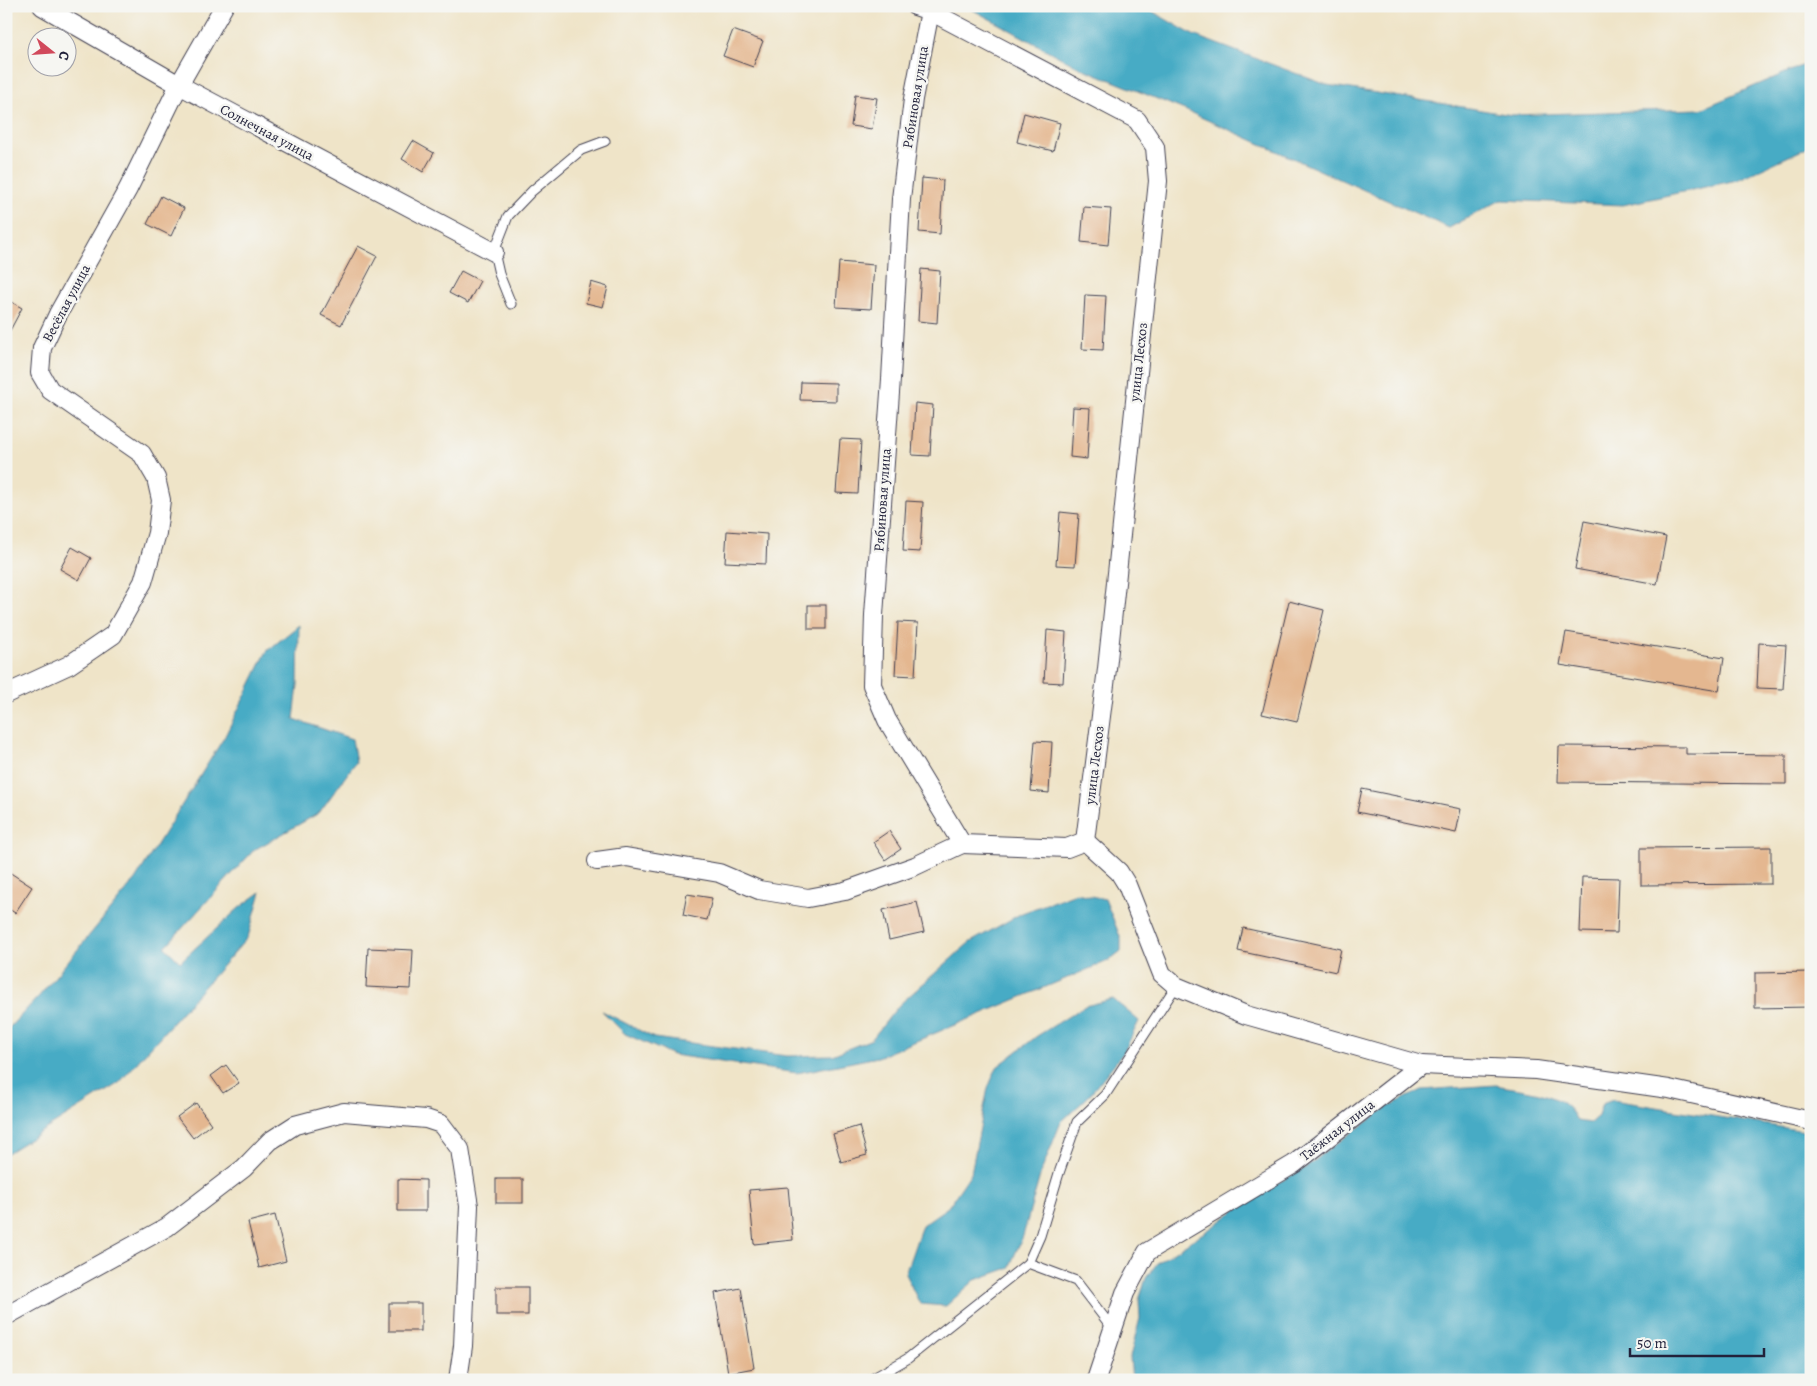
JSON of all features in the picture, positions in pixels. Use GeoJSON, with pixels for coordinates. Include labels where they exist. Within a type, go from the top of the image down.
{"type":"FeatureCollection","features":[{"type":"Feature","properties":{"kind":"street","name":"Солнечная улица"},"geometry":{"type":"LineString","coordinates":[[42,6],[179,85],[494,252]]}},
{"type":"Feature","properties":{"kind":"street","name":"Весёлая улица"},"geometry":{"type":"LineString","coordinates":[[6,694],[69,665],[113,635],[143,582],[157,533],[161,500],[156,478],[142,454],[50,390],[40,373],[42,348],[58,314],[128,189],[179,85],[224,6]]}},
{"type":"Feature","properties":{"kind":"street","name":"улица Лесхоз"},"geometry":{"type":"LineString","coordinates":[[923,9],[1137,120],[1155,147],[1158,180],[1107,669],[1084,842]]}},
{"type":"Feature","properties":{"kind":"street","name":"Рябиновая улица"},"geometry":{"type":"LineString","coordinates":[[923,9],[900,199],[891,379],[874,615],[872,685],[886,720],[962,844]]}},
{"type":"Feature","properties":{"kind":"street"},"geometry":{"type":"LineString","coordinates":[[597,861],[626,857],[710,871],[759,890],[808,898],[845,891],[915,866],[962,844],[1068,848],[1084,842],[1119,872],[1127,885],[1162,974],[1176,986],[1246,1015],[1421,1065],[1536,1070],[1669,1089],[1811,1121]]}},
{"type":"Feature","properties":{"kind":"street","name":"Таёжная улица"},"geometry":{"type":"LineString","coordinates":[[1096,1380],[1125,1294],[1147,1252],[1294,1164],[1421,1065]]}},
{"type":"Feature","properties":{"kind":"street"},"geometry":{"type":"LineString","coordinates":[[6,1316],[167,1227],[244,1168],[270,1141],[295,1125],[344,1112],[426,1118],[441,1124],[460,1149],[469,1206],[463,1346],[458,1380]]}},
{"type":"Feature","properties":{"kind":"lane"},"geometry":{"type":"LineString","coordinates":[[511,304],[499,274],[494,252],[508,216],[532,191],[581,150],[605,141]]}},
{"type":"Feature","properties":{"kind":"lane"},"geometry":{"type":"LineString","coordinates":[[872,1380],[907,1359],[1028,1263],[1040,1236],[1077,1122],[1105,1095],[1176,986]]}},
{"type":"Feature","properties":{"kind":"lane"},"geometry":{"type":"LineString","coordinates":[[1028,1263],[1076,1282],[1113,1330]]}},
{"type":"Feature","properties":{"kind":"water"},"geometry":{"type":"Polygon","coordinates":[[[966,6],[1143,6],[1193,35],[1327,85],[1512,115],[1701,109],[1811,62],[1811,146],[1737,180],[1623,205],[1501,200],[1449,228],[1187,111],[1076,66],[966,6]]]}},
{"type":"Feature","properties":{"kind":"water"},"geometry":{"type":"Polygon","coordinates":[[[299,625],[298,685],[294,719],[352,739],[356,762],[319,813],[254,850],[165,947],[180,962],[239,908],[261,892],[248,937],[119,1083],[6,1154],[6,1031],[40,995],[135,880],[225,736],[267,651],[299,625]]]}},
{"type":"Feature","properties":{"kind":"water"},"geometry":{"type":"Polygon","coordinates":[[[1076,893],[1105,899],[1121,939],[1121,951],[1108,961],[878,1057],[797,1073],[673,1055],[625,1034],[602,1011],[654,1038],[787,1056],[832,1055],[872,1039],[899,1005],[969,943],[1022,913],[1076,893]]]}},
{"type":"Feature","properties":{"kind":"water"},"geometry":{"type":"Polygon","coordinates":[[[1113,999],[1139,1021],[1124,1052],[1087,1098],[1061,1122],[1041,1172],[1023,1236],[1009,1268],[975,1280],[946,1306],[920,1304],[905,1274],[922,1225],[948,1207],[971,1173],[988,1088],[997,1067],[1037,1036],[1085,1006],[1113,999]]]}},
{"type":"Feature","properties":{"kind":"water"},"geometry":{"type":"Polygon","coordinates":[[[1496,1085],[1531,1091],[1553,1098],[1571,1111],[1577,1121],[1590,1123],[1598,1116],[1602,1104],[1613,1100],[1811,1132],[1811,1380],[1132,1380],[1130,1357],[1140,1318],[1139,1300],[1146,1278],[1158,1262],[1211,1228],[1259,1193],[1307,1167],[1330,1148],[1389,1106],[1422,1090],[1496,1085]]]}},
{"type":"Feature","properties":{"kind":"building"},"geometry":{"type":"Polygon","coordinates":[[[733,30],[763,41],[753,67],[723,56],[733,30]]]}},
{"type":"Feature","properties":{"kind":"building"},"geometry":{"type":"Polygon","coordinates":[[[855,95],[877,98],[872,129],[851,126],[855,95]]]}},
{"type":"Feature","properties":{"kind":"building"},"geometry":{"type":"Polygon","coordinates":[[[1024,113],[1060,123],[1053,151],[1017,142],[1024,113]]]}},
{"type":"Feature","properties":{"kind":"building"},"geometry":{"type":"Polygon","coordinates":[[[413,141],[434,153],[423,172],[402,159],[413,141]]]}},
{"type":"Feature","properties":{"kind":"building"},"geometry":{"type":"Polygon","coordinates":[[[922,178],[943,180],[940,234],[919,232],[922,178]]]}},
{"type":"Feature","properties":{"kind":"building"},"geometry":{"type":"Polygon","coordinates":[[[161,196],[184,208],[171,236],[147,224],[161,196]]]}},
{"type":"Feature","properties":{"kind":"building"},"geometry":{"type":"Polygon","coordinates":[[[1084,207],[1111,209],[1108,245],[1081,242],[1084,207]]]}},
{"type":"Feature","properties":{"kind":"building"},"geometry":{"type":"Polygon","coordinates":[[[358,246],[377,256],[341,325],[321,315],[358,246]]]}},
{"type":"Feature","properties":{"kind":"building"},"geometry":{"type":"Polygon","coordinates":[[[839,262],[874,265],[871,309],[836,307],[839,262]]]}},
{"type":"Feature","properties":{"kind":"building"},"geometry":{"type":"Polygon","coordinates":[[[921,269],[940,271],[937,323],[918,321],[921,269]]]}},
{"type":"Feature","properties":{"kind":"building"},"geometry":{"type":"Polygon","coordinates":[[[461,271],[480,281],[468,303],[449,293],[461,271]]]}},
{"type":"Feature","properties":{"kind":"building"},"geometry":{"type":"Polygon","coordinates":[[[591,282],[608,287],[603,307],[586,303],[591,282]]]}},
{"type":"Feature","properties":{"kind":"building"},"geometry":{"type":"Polygon","coordinates":[[[1085,295],[1106,296],[1103,350],[1082,349],[1085,295]]]}},
{"type":"Feature","properties":{"kind":"building"},"geometry":{"type":"Polygon","coordinates":[[[6,299],[22,308],[6,338],[6,299]]]}},
{"type":"Feature","properties":{"kind":"building"},"geometry":{"type":"Polygon","coordinates":[[[801,382],[836,383],[836,401],[800,400],[801,382]]]}},
{"type":"Feature","properties":{"kind":"building"},"geometry":{"type":"Polygon","coordinates":[[[915,403],[933,405],[930,456],[912,455],[915,403]]]}},
{"type":"Feature","properties":{"kind":"building"},"geometry":{"type":"Polygon","coordinates":[[[1073,407],[1090,408],[1087,459],[1070,457],[1073,407]]]}},
{"type":"Feature","properties":{"kind":"building"},"geometry":{"type":"Polygon","coordinates":[[[840,439],[861,440],[858,494],[836,493],[840,439]]]}},
{"type":"Feature","properties":{"kind":"building"},"geometry":{"type":"Polygon","coordinates":[[[906,501],[923,502],[920,552],[903,551],[906,501]]]}},
{"type":"Feature","properties":{"kind":"building"},"geometry":{"type":"Polygon","coordinates":[[[1060,512],[1079,514],[1075,566],[1056,565],[1060,512]]]}},
{"type":"Feature","properties":{"kind":"building"},"geometry":{"type":"Polygon","coordinates":[[[1584,521],[1666,537],[1657,584],[1575,569],[1584,521]]]}},
{"type":"Feature","properties":{"kind":"building"},"geometry":{"type":"Polygon","coordinates":[[[727,531],[767,534],[766,564],[725,562],[727,531]]]}},
{"type":"Feature","properties":{"kind":"building"},"geometry":{"type":"Polygon","coordinates":[[[72,547],[91,558],[79,580],[60,569],[72,547]]]}},
{"type":"Feature","properties":{"kind":"building"},"geometry":{"type":"Polygon","coordinates":[[[1289,601],[1324,610],[1297,722],[1262,714],[1289,601]]]}},
{"type":"Feature","properties":{"kind":"building"},"geometry":{"type":"Polygon","coordinates":[[[808,605],[826,605],[826,629],[808,629],[808,605]]]}},
{"type":"Feature","properties":{"kind":"building"},"geometry":{"type":"Polygon","coordinates":[[[898,622],[918,623],[915,676],[895,675],[898,622]]]}},
{"type":"Feature","properties":{"kind":"building"},"geometry":{"type":"Polygon","coordinates":[[[1047,630],[1066,632],[1063,683],[1044,682],[1047,630]]]}},
{"type":"Feature","properties":{"kind":"building"},"geometry":{"type":"Polygon","coordinates":[[[1566,632],[1724,658],[1719,691],[1560,665],[1566,632]]]}},
{"type":"Feature","properties":{"kind":"building"},"geometry":{"type":"Polygon","coordinates":[[[1759,643],[1786,645],[1783,689],[1757,688],[1759,643]]]}},
{"type":"Feature","properties":{"kind":"building"},"geometry":{"type":"Polygon","coordinates":[[[1035,741],[1052,742],[1049,793],[1031,791],[1035,741]]]}},
{"type":"Feature","properties":{"kind":"building"},"geometry":{"type":"Polygon","coordinates":[[[1559,746],[1686,747],[1686,754],[1786,755],[1786,784],[1558,782],[1559,746]]]}},
{"type":"Feature","properties":{"kind":"building"},"geometry":{"type":"Polygon","coordinates":[[[1362,789],[1461,809],[1456,833],[1357,812],[1362,789]]]}},
{"type":"Feature","properties":{"kind":"building"},"geometry":{"type":"Polygon","coordinates":[[[889,831],[901,849],[885,860],[873,842],[889,831]]]}},
{"type":"Feature","properties":{"kind":"building"},"geometry":{"type":"Polygon","coordinates":[[[1771,847],[1771,884],[1641,885],[1641,848],[1771,847]]]}},
{"type":"Feature","properties":{"kind":"building"},"geometry":{"type":"Polygon","coordinates":[[[6,870],[32,887],[15,913],[6,907],[6,870]]]}},
{"type":"Feature","properties":{"kind":"building"},"geometry":{"type":"Polygon","coordinates":[[[1582,877],[1619,878],[1617,933],[1580,932],[1582,877]]]}},
{"type":"Feature","properties":{"kind":"building"},"geometry":{"type":"Polygon","coordinates":[[[687,894],[712,898],[707,920],[683,915],[687,894]]]}},
{"type":"Feature","properties":{"kind":"building"},"geometry":{"type":"Polygon","coordinates":[[[917,902],[924,932],[889,940],[883,910],[917,902]]]}},
{"type":"Feature","properties":{"kind":"building"},"geometry":{"type":"Polygon","coordinates":[[[1243,928],[1341,949],[1336,972],[1238,951],[1243,928]]]}},
{"type":"Feature","properties":{"kind":"building"},"geometry":{"type":"Polygon","coordinates":[[[368,948],[413,950],[411,989],[366,987],[368,948]]]}},
{"type":"Feature","properties":{"kind":"building"},"geometry":{"type":"Polygon","coordinates":[[[1811,972],[1811,1007],[1755,1008],[1755,973],[1811,972]]]}},
{"type":"Feature","properties":{"kind":"building"},"geometry":{"type":"Polygon","coordinates":[[[226,1065],[239,1083],[223,1093],[211,1076],[226,1065]]]}},
{"type":"Feature","properties":{"kind":"building"},"geometry":{"type":"Polygon","coordinates":[[[196,1103],[211,1124],[193,1138],[177,1117],[196,1103]]]}},
{"type":"Feature","properties":{"kind":"building"},"geometry":{"type":"Polygon","coordinates":[[[859,1126],[867,1155],[841,1162],[833,1134],[859,1126]]]}},
{"type":"Feature","properties":{"kind":"building"},"geometry":{"type":"Polygon","coordinates":[[[398,1179],[426,1180],[426,1211],[398,1211],[398,1179]]]}},
{"type":"Feature","properties":{"kind":"building"},"geometry":{"type":"Polygon","coordinates":[[[496,1179],[523,1179],[523,1203],[496,1203],[496,1179]]]}},
{"type":"Feature","properties":{"kind":"building"},"geometry":{"type":"Polygon","coordinates":[[[788,1187],[793,1240],[754,1244],[749,1190],[788,1187]]]}},
{"type":"Feature","properties":{"kind":"building"},"geometry":{"type":"Polygon","coordinates":[[[275,1215],[286,1261],[259,1268],[248,1222],[275,1215]]]}},
{"type":"Feature","properties":{"kind":"building"},"geometry":{"type":"Polygon","coordinates":[[[496,1287],[528,1287],[528,1315],[496,1315],[496,1287]]]}},
{"type":"Feature","properties":{"kind":"building"},"geometry":{"type":"Polygon","coordinates":[[[741,1288],[754,1368],[728,1373],[715,1293],[741,1288]]]}},
{"type":"Feature","properties":{"kind":"building"},"geometry":{"type":"Polygon","coordinates":[[[389,1303],[421,1303],[421,1331],[389,1331],[389,1303]]]}}]}
